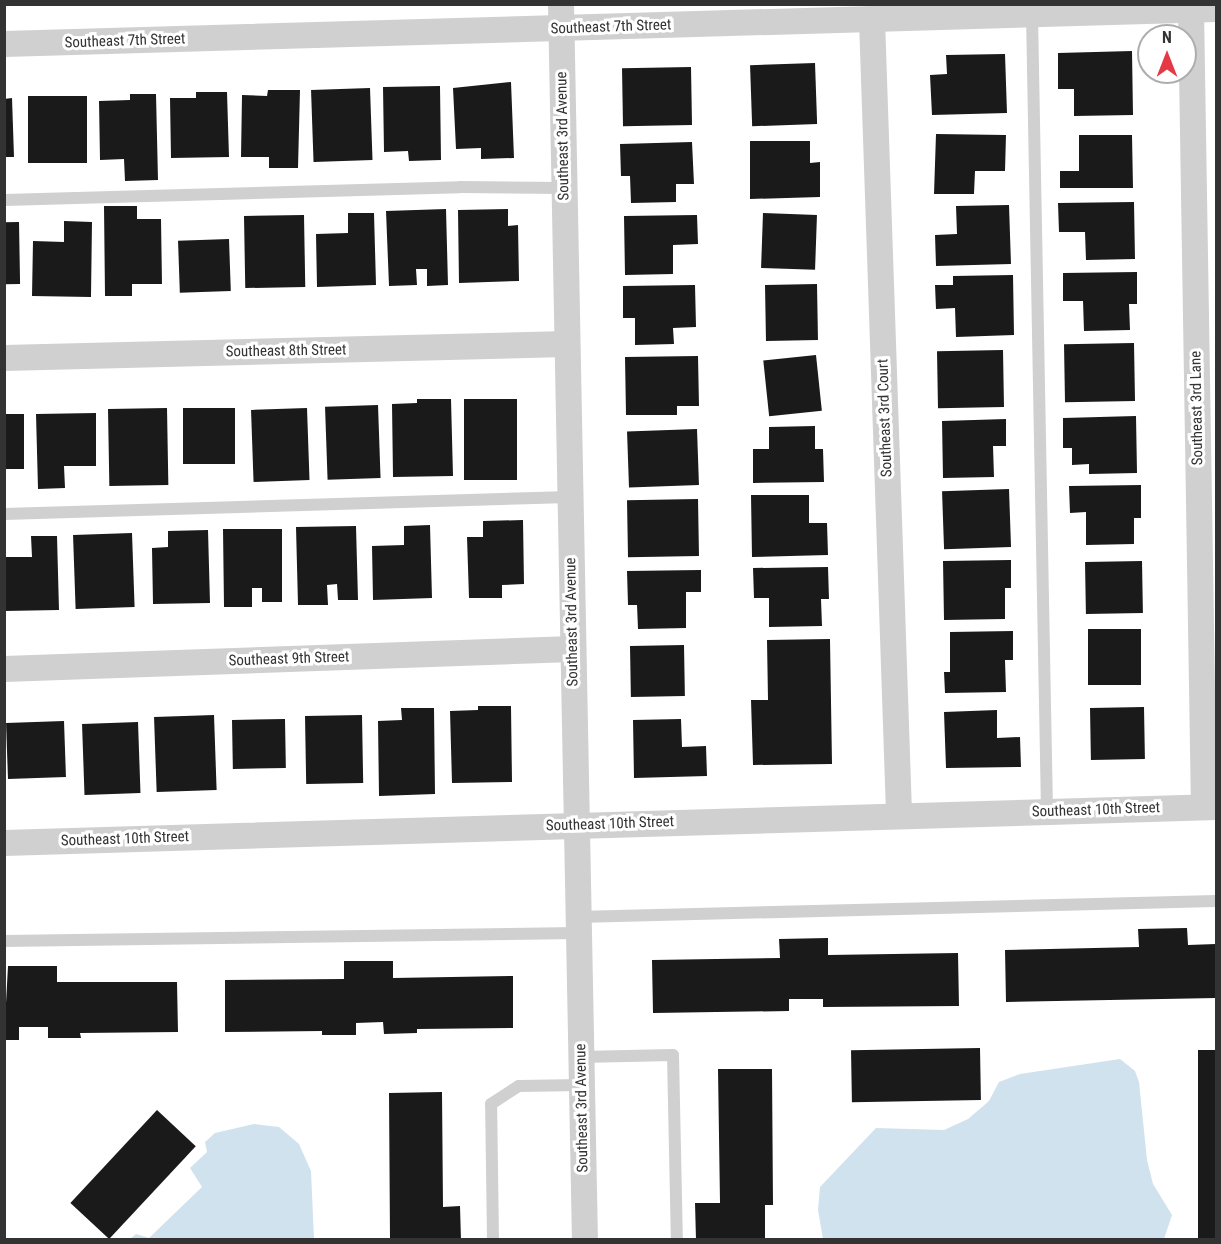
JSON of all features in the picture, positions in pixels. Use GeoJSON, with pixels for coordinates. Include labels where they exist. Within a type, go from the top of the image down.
{"type":"FeatureCollection","features":[{"type":"Feature","properties":{"kind":"street","name":"Southeast 3rd Lane"},"geometry":{"type":"LineString","coordinates":[[1191,9],[1210,807]]}},
{"type":"Feature","properties":{"kind":"street","name":"Southeast 7th Street"},"geometry":{"type":"LineString","coordinates":[[4,44],[561,17],[872,20],[1216,9]]}},
{"type":"Feature","properties":{"kind":"street","name":"Southeast 3rd Avenue"},"geometry":{"type":"LineString","coordinates":[[561,17],[585,1239]]}},
{"type":"Feature","properties":{"kind":"street","name":"Southeast 3rd Court"},"geometry":{"type":"LineString","coordinates":[[872,20],[899,815]]}},
{"type":"Feature","properties":{"kind":"street","name":"Southeast 8th Street"},"geometry":{"type":"LineString","coordinates":[[4,358],[567,344]]}},
{"type":"Feature","properties":{"kind":"street","name":"Southeast 9th Street"},"geometry":{"type":"LineString","coordinates":[[4,669],[573,649]]}},
{"type":"Feature","properties":{"kind":"street","name":"Southeast 10th Street"},"geometry":{"type":"LineString","coordinates":[[4,843],[576,824],[1210,807]]}},
{"type":"Feature","properties":{"kind":"lane"},"geometry":{"type":"LineString","coordinates":[[1032,15],[1047,811]]}},
{"type":"Feature","properties":{"kind":"lane"},"geometry":{"type":"LineString","coordinates":[[4,200],[460,187],[564,188]]}},
{"type":"Feature","properties":{"kind":"lane"},"geometry":{"type":"LineString","coordinates":[[4,514],[570,497]]}},
{"type":"Feature","properties":{"kind":"lane"},"geometry":{"type":"LineString","coordinates":[[4,941],[578,925],[1216,901]]}},
{"type":"Feature","properties":{"kind":"lane"},"geometry":{"type":"LineString","coordinates":[[581,1057],[673,1055],[677,1239]]}},
{"type":"Feature","properties":{"kind":"lane"},"geometry":{"type":"LineString","coordinates":[[493,1239],[491,1104],[519,1086],[582,1085]]}},
{"type":"Feature","properties":{"kind":"water"},"geometry":{"type":"Polygon","coordinates":[[[1120,1059],[1135,1071],[1139,1082],[1147,1160],[1153,1184],[1172,1215],[1164,1239],[823,1239],[818,1210],[820,1187],[876,1128],[944,1130],[968,1119],[989,1101],[999,1082],[1020,1074],[1120,1059]]]}},
{"type":"Feature","properties":{"kind":"water"},"geometry":{"type":"Polygon","coordinates":[[[254,1124],[279,1127],[299,1144],[311,1171],[314,1239],[130,1239],[136,1234],[149,1238],[202,1187],[190,1168],[207,1152],[205,1142],[215,1133],[254,1124]]]}},
{"type":"Feature","properties":{"kind":"building"},"geometry":{"type":"Polygon","coordinates":[[[1132,51],[1133,115],[1074,116],[1074,89],[1058,89],[1058,53],[1132,51]]]}},
{"type":"Feature","properties":{"kind":"building"},"geometry":{"type":"Polygon","coordinates":[[[1005,54],[1007,113],[932,115],[930,75],[947,74],[946,55],[1005,54]]]}},
{"type":"Feature","properties":{"kind":"building"},"geometry":{"type":"Polygon","coordinates":[[[815,63],[817,124],[752,126],[750,65],[815,63]]]}},
{"type":"Feature","properties":{"kind":"building"},"geometry":{"type":"Polygon","coordinates":[[[691,67],[692,125],[623,126],[622,68],[691,67]]]}},
{"type":"Feature","properties":{"kind":"building"},"geometry":{"type":"Polygon","coordinates":[[[511,82],[514,158],[481,159],[481,148],[456,149],[453,88],[511,82]]]}},
{"type":"Feature","properties":{"kind":"building"},"geometry":{"type":"Polygon","coordinates":[[[440,86],[441,160],[409,161],[408,151],[384,152],[383,87],[440,86]]]}},
{"type":"Feature","properties":{"kind":"building"},"geometry":{"type":"Polygon","coordinates":[[[370,88],[373,160],[314,162],[311,90],[370,88]]]}},
{"type":"Feature","properties":{"kind":"building"},"geometry":{"type":"Polygon","coordinates":[[[268,90],[300,90],[298,168],[269,168],[269,157],[241,157],[242,95],[267,96],[268,90]]]}},
{"type":"Feature","properties":{"kind":"building"},"geometry":{"type":"Polygon","coordinates":[[[196,92],[227,92],[229,157],[171,158],[170,98],[196,98],[196,92]]]}},
{"type":"Feature","properties":{"kind":"building"},"geometry":{"type":"Polygon","coordinates":[[[130,94],[156,94],[158,180],[125,181],[124,159],[100,160],[99,101],[130,100],[130,94]]]}},
{"type":"Feature","properties":{"kind":"building"},"geometry":{"type":"Polygon","coordinates":[[[28,96],[87,96],[87,163],[28,163],[28,96]]]}},
{"type":"Feature","properties":{"kind":"building"},"geometry":{"type":"Polygon","coordinates":[[[12,98],[14,157],[4,157],[4,99],[12,98]]]}},
{"type":"Feature","properties":{"kind":"building"},"geometry":{"type":"Polygon","coordinates":[[[936,134],[1006,135],[1005,171],[975,171],[974,194],[934,194],[936,134]]]}},
{"type":"Feature","properties":{"kind":"building"},"geometry":{"type":"Polygon","coordinates":[[[1079,135],[1132,135],[1133,188],[1060,188],[1060,171],[1079,171],[1079,135]]]}},
{"type":"Feature","properties":{"kind":"building"},"geometry":{"type":"Polygon","coordinates":[[[750,141],[810,141],[810,163],[820,162],[820,197],[750,199],[750,141]]]}},
{"type":"Feature","properties":{"kind":"building"},"geometry":{"type":"Polygon","coordinates":[[[692,142],[694,184],[676,184],[676,202],[631,203],[630,176],[621,176],[620,144],[692,142]]]}},
{"type":"Feature","properties":{"kind":"building"},"geometry":{"type":"Polygon","coordinates":[[[1134,202],[1135,259],[1086,260],[1085,232],[1059,232],[1058,203],[1134,202]]]}},
{"type":"Feature","properties":{"kind":"building"},"geometry":{"type":"Polygon","coordinates":[[[1009,205],[1011,264],[936,266],[935,235],[957,234],[956,206],[1009,205]]]}},
{"type":"Feature","properties":{"kind":"building"},"geometry":{"type":"Polygon","coordinates":[[[104,206],[137,206],[137,219],[161,219],[162,284],[132,284],[132,296],[105,296],[104,206]]]}},
{"type":"Feature","properties":{"kind":"building"},"geometry":{"type":"Polygon","coordinates":[[[446,209],[448,285],[427,286],[427,269],[416,269],[417,285],[389,286],[386,211],[446,209]]]}},
{"type":"Feature","properties":{"kind":"building"},"geometry":{"type":"Polygon","coordinates":[[[508,209],[508,226],[518,225],[519,281],[459,283],[458,210],[508,209]]]}},
{"type":"Feature","properties":{"kind":"building"},"geometry":{"type":"Polygon","coordinates":[[[348,213],[374,213],[376,285],[317,287],[316,234],[348,233],[348,213]]]}},
{"type":"Feature","properties":{"kind":"building"},"geometry":{"type":"Polygon","coordinates":[[[763,213],[817,215],[815,270],[761,268],[763,213]]]}},
{"type":"Feature","properties":{"kind":"building"},"geometry":{"type":"Polygon","coordinates":[[[304,215],[305,287],[245,288],[244,216],[304,215]]]}},
{"type":"Feature","properties":{"kind":"building"},"geometry":{"type":"Polygon","coordinates":[[[697,215],[698,244],[673,245],[673,274],[625,275],[624,216],[697,215]]]}},
{"type":"Feature","properties":{"kind":"building"},"geometry":{"type":"Polygon","coordinates":[[[64,221],[92,222],[91,297],[32,296],[33,241],[64,242],[64,221]]]}},
{"type":"Feature","properties":{"kind":"building"},"geometry":{"type":"Polygon","coordinates":[[[4,222],[19,222],[20,284],[5,284],[4,222]]]}},
{"type":"Feature","properties":{"kind":"building"},"geometry":{"type":"Polygon","coordinates":[[[229,239],[231,291],[180,293],[178,241],[229,239]]]}},
{"type":"Feature","properties":{"kind":"building"},"geometry":{"type":"Polygon","coordinates":[[[1137,272],[1137,304],[1129,304],[1130,330],[1084,331],[1083,301],[1063,301],[1063,273],[1137,272]]]}},
{"type":"Feature","properties":{"kind":"building"},"geometry":{"type":"Polygon","coordinates":[[[1013,275],[1014,335],[956,337],[955,308],[936,309],[935,285],[953,285],[953,276],[1013,275]]]}},
{"type":"Feature","properties":{"kind":"building"},"geometry":{"type":"Polygon","coordinates":[[[817,284],[818,340],[766,341],[765,285],[817,284]]]}},
{"type":"Feature","properties":{"kind":"building"},"geometry":{"type":"Polygon","coordinates":[[[695,285],[696,327],[673,328],[674,344],[635,345],[635,318],[623,318],[623,286],[695,285]]]}},
{"type":"Feature","properties":{"kind":"building"},"geometry":{"type":"Polygon","coordinates":[[[1134,343],[1135,401],[1065,402],[1064,344],[1134,343]]]}},
{"type":"Feature","properties":{"kind":"building"},"geometry":{"type":"Polygon","coordinates":[[[1003,350],[1004,407],[938,408],[937,351],[1003,350]]]}},
{"type":"Feature","properties":{"kind":"building"},"geometry":{"type":"Polygon","coordinates":[[[816,355],[822,411],[769,416],[763,361],[816,355]]]}},
{"type":"Feature","properties":{"kind":"building"},"geometry":{"type":"Polygon","coordinates":[[[698,356],[699,406],[677,406],[677,415],[626,415],[625,357],[698,356]]]}},
{"type":"Feature","properties":{"kind":"building"},"geometry":{"type":"Polygon","coordinates":[[[417,399],[451,399],[453,476],[393,477],[392,404],[417,403],[417,399]]]}},
{"type":"Feature","properties":{"kind":"building"},"geometry":{"type":"Polygon","coordinates":[[[464,399],[517,399],[517,480],[464,480],[464,399]]]}},
{"type":"Feature","properties":{"kind":"building"},"geometry":{"type":"Polygon","coordinates":[[[378,405],[381,478],[328,480],[325,407],[378,405]]]}},
{"type":"Feature","properties":{"kind":"building"},"geometry":{"type":"Polygon","coordinates":[[[167,408],[168,485],[109,486],[108,409],[167,408]]]}},
{"type":"Feature","properties":{"kind":"building"},"geometry":{"type":"Polygon","coordinates":[[[183,408],[235,408],[235,464],[183,464],[183,408]]]}},
{"type":"Feature","properties":{"kind":"building"},"geometry":{"type":"Polygon","coordinates":[[[307,408],[310,480],[254,482],[251,410],[307,408]]]}},
{"type":"Feature","properties":{"kind":"building"},"geometry":{"type":"Polygon","coordinates":[[[96,413],[96,466],[64,466],[65,488],[38,489],[36,414],[96,413]]]}},
{"type":"Feature","properties":{"kind":"building"},"geometry":{"type":"Polygon","coordinates":[[[4,414],[24,414],[24,469],[4,469],[4,414]]]}},
{"type":"Feature","properties":{"kind":"building"},"geometry":{"type":"Polygon","coordinates":[[[1136,416],[1137,473],[1089,474],[1089,464],[1072,465],[1072,448],[1063,448],[1063,418],[1136,416]]]}},
{"type":"Feature","properties":{"kind":"building"},"geometry":{"type":"Polygon","coordinates":[[[1006,419],[1006,446],[993,446],[994,477],[943,478],[942,421],[1006,419]]]}},
{"type":"Feature","properties":{"kind":"building"},"geometry":{"type":"Polygon","coordinates":[[[815,426],[815,449],[823,449],[824,482],[753,483],[753,449],[769,449],[769,427],[815,426]]]}},
{"type":"Feature","properties":{"kind":"building"},"geometry":{"type":"Polygon","coordinates":[[[697,429],[699,485],[629,487],[627,431],[697,429]]]}},
{"type":"Feature","properties":{"kind":"building"},"geometry":{"type":"Polygon","coordinates":[[[1141,485],[1141,518],[1134,518],[1134,544],[1086,545],[1086,512],[1070,513],[1069,486],[1141,485]]]}},
{"type":"Feature","properties":{"kind":"building"},"geometry":{"type":"Polygon","coordinates":[[[1009,489],[1011,547],[944,549],[942,491],[1009,489]]]}},
{"type":"Feature","properties":{"kind":"building"},"geometry":{"type":"Polygon","coordinates":[[[751,495],[809,495],[809,523],[827,523],[828,555],[752,557],[751,495]]]}},
{"type":"Feature","properties":{"kind":"building"},"geometry":{"type":"Polygon","coordinates":[[[698,499],[699,556],[628,557],[627,500],[698,499]]]}},
{"type":"Feature","properties":{"kind":"building"},"geometry":{"type":"Polygon","coordinates":[[[523,520],[524,584],[502,585],[502,598],[469,598],[467,537],[483,537],[483,521],[523,520]]]}},
{"type":"Feature","properties":{"kind":"building"},"geometry":{"type":"Polygon","coordinates":[[[430,525],[432,598],[373,600],[372,546],[404,545],[404,526],[430,525]]]}},
{"type":"Feature","properties":{"kind":"building"},"geometry":{"type":"Polygon","coordinates":[[[356,526],[358,600],[338,600],[337,584],[327,585],[328,605],[298,605],[296,527],[356,526]]]}},
{"type":"Feature","properties":{"kind":"building"},"geometry":{"type":"Polygon","coordinates":[[[223,529],[282,529],[282,602],[262,602],[262,588],[252,588],[252,607],[224,607],[223,529]]]}},
{"type":"Feature","properties":{"kind":"building"},"geometry":{"type":"Polygon","coordinates":[[[208,530],[210,603],[153,604],[152,548],[168,547],[168,531],[208,530]]]}},
{"type":"Feature","properties":{"kind":"building"},"geometry":{"type":"Polygon","coordinates":[[[132,533],[135,607],[76,609],[73,535],[132,533]]]}},
{"type":"Feature","properties":{"kind":"building"},"geometry":{"type":"Polygon","coordinates":[[[31,536],[57,536],[59,610],[4,611],[4,557],[32,557],[31,536]]]}},
{"type":"Feature","properties":{"kind":"building"},"geometry":{"type":"Polygon","coordinates":[[[1011,560],[1011,588],[1005,588],[1005,619],[944,620],[943,561],[1011,560]]]}},
{"type":"Feature","properties":{"kind":"building"},"geometry":{"type":"Polygon","coordinates":[[[1142,561],[1143,613],[1086,614],[1085,562],[1142,561]]]}},
{"type":"Feature","properties":{"kind":"building"},"geometry":{"type":"Polygon","coordinates":[[[828,567],[829,599],[821,599],[822,626],[769,627],[769,598],[754,598],[753,568],[828,567]]]}},
{"type":"Feature","properties":{"kind":"building"},"geometry":{"type":"Polygon","coordinates":[[[701,570],[701,592],[686,592],[686,628],[638,629],[637,605],[628,605],[627,571],[701,570]]]}},
{"type":"Feature","properties":{"kind":"building"},"geometry":{"type":"Polygon","coordinates":[[[1088,629],[1141,629],[1141,685],[1088,685],[1088,629]]]}},
{"type":"Feature","properties":{"kind":"building"},"geometry":{"type":"Polygon","coordinates":[[[1013,631],[1013,660],[1005,660],[1006,692],[945,693],[944,672],[950,672],[950,632],[1013,631]]]}},
{"type":"Feature","properties":{"kind":"building"},"geometry":{"type":"Polygon","coordinates":[[[830,639],[832,764],[753,765],[751,700],[768,700],[767,640],[830,639]]]}},
{"type":"Feature","properties":{"kind":"building"},"geometry":{"type":"Polygon","coordinates":[[[684,645],[685,696],[631,697],[630,646],[684,645]]]}},
{"type":"Feature","properties":{"kind":"building"},"geometry":{"type":"Polygon","coordinates":[[[478,706],[511,706],[512,782],[452,783],[450,711],[478,710],[478,706]]]}},
{"type":"Feature","properties":{"kind":"building"},"geometry":{"type":"Polygon","coordinates":[[[1144,707],[1145,759],[1091,760],[1090,708],[1144,707]]]}},
{"type":"Feature","properties":{"kind":"building"},"geometry":{"type":"Polygon","coordinates":[[[401,708],[434,708],[435,794],[379,796],[378,721],[402,720],[401,708]]]}},
{"type":"Feature","properties":{"kind":"building"},"geometry":{"type":"Polygon","coordinates":[[[997,710],[997,738],[1020,737],[1021,767],[946,768],[944,712],[997,710]]]}},
{"type":"Feature","properties":{"kind":"building"},"geometry":{"type":"Polygon","coordinates":[[[214,715],[217,790],[157,792],[154,717],[214,715]]]}},
{"type":"Feature","properties":{"kind":"building"},"geometry":{"type":"Polygon","coordinates":[[[362,715],[363,783],[306,784],[305,716],[362,715]]]}},
{"type":"Feature","properties":{"kind":"building"},"geometry":{"type":"Polygon","coordinates":[[[285,719],[286,768],[233,769],[232,720],[285,719]]]}},
{"type":"Feature","properties":{"kind":"building"},"geometry":{"type":"Polygon","coordinates":[[[681,719],[682,747],[706,746],[707,776],[634,778],[633,720],[681,719]]]}},
{"type":"Feature","properties":{"kind":"building"},"geometry":{"type":"Polygon","coordinates":[[[64,721],[66,777],[8,779],[6,723],[64,721]]]}},
{"type":"Feature","properties":{"kind":"building"},"geometry":{"type":"Polygon","coordinates":[[[138,722],[140,793],[85,795],[82,724],[138,722]]]}},
{"type":"Feature","properties":{"kind":"building"},"geometry":{"type":"Polygon","coordinates":[[[1187,928],[1188,945],[1216,944],[1216,998],[1006,1002],[1005,950],[1139,947],[1138,929],[1187,928]]]}},
{"type":"Feature","properties":{"kind":"building"},"geometry":{"type":"Polygon","coordinates":[[[828,938],[828,955],[958,953],[959,1006],[823,1007],[823,999],[789,999],[789,1011],[653,1013],[652,960],[780,958],[779,939],[828,938]]]}},
{"type":"Feature","properties":{"kind":"building"},"geometry":{"type":"Polygon","coordinates":[[[344,961],[393,961],[393,978],[513,976],[513,1028],[417,1029],[417,1033],[384,1034],[383,1022],[356,1023],[356,1035],[322,1035],[322,1031],[225,1032],[225,980],[344,979],[344,961]]]}},
{"type":"Feature","properties":{"kind":"building"},"geometry":{"type":"Polygon","coordinates":[[[8,966],[57,966],[57,982],[177,982],[178,1032],[80,1033],[81,1038],[48,1038],[48,1027],[19,1027],[19,1040],[4,1040],[8,966]]]}},
{"type":"Feature","properties":{"kind":"building"},"geometry":{"type":"Polygon","coordinates":[[[980,1048],[981,1100],[852,1102],[851,1050],[980,1048]]]}},
{"type":"Feature","properties":{"kind":"building"},"geometry":{"type":"Polygon","coordinates":[[[1198,1050],[1216,1050],[1216,1240],[1198,1240],[1198,1050]]]}},
{"type":"Feature","properties":{"kind":"building"},"geometry":{"type":"Polygon","coordinates":[[[718,1069],[772,1069],[773,1205],[765,1205],[765,1240],[696,1240],[695,1203],[720,1203],[718,1069]]]}},
{"type":"Feature","properties":{"kind":"building"},"geometry":{"type":"Polygon","coordinates":[[[442,1092],[443,1207],[460,1206],[461,1240],[390,1240],[389,1093],[442,1092]]]}},
{"type":"Feature","properties":{"kind":"building"},"geometry":{"type":"Polygon","coordinates":[[[157,1110],[196,1146],[109,1239],[70,1203],[157,1110]]]}}]}
